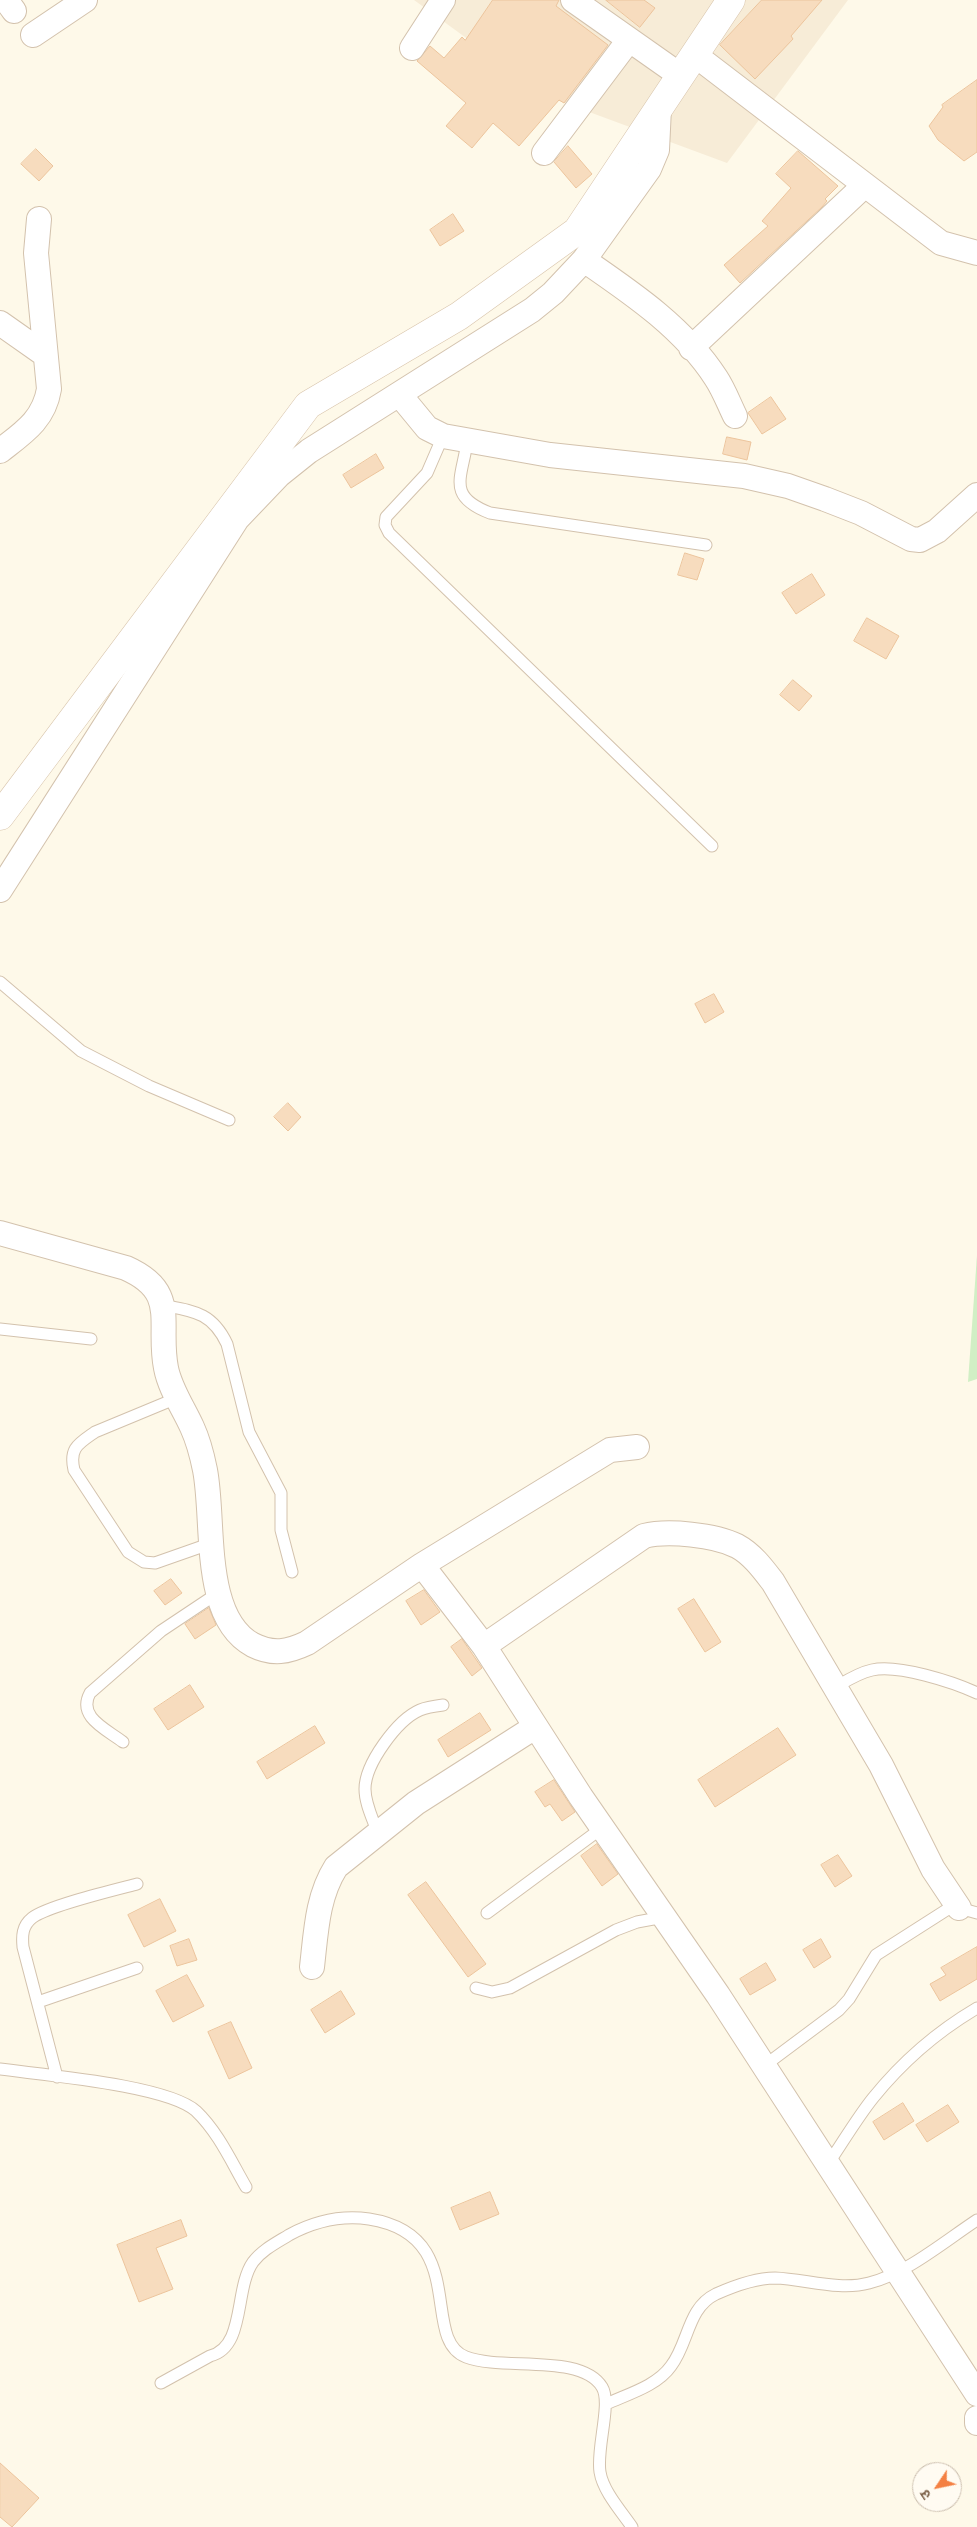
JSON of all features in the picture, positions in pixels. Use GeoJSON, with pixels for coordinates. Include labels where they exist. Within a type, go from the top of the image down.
{"type":"FeatureCollection","features":[{"type":"Feature","properties":{"kind":"main road"},"geometry":{"type":"LineString","coordinates":[[0,816],[308,405],[459,316],[577,231],[732,0]]}},
{"type":"Feature","properties":{"kind":"street"},"geometry":{"type":"LineString","coordinates":[[33,35],[85,0]]}},
{"type":"Feature","properties":{"kind":"street"},"geometry":{"type":"LineString","coordinates":[[412,48],[443,0]]}},
{"type":"Feature","properties":{"kind":"street"},"geometry":{"type":"LineString","coordinates":[[573,0],[629,40],[688,65],[865,184],[941,244],[977,253]]}},
{"type":"Feature","properties":{"kind":"street"},"geometry":{"type":"LineString","coordinates":[[544,153],[629,40]]}},
{"type":"Feature","properties":{"kind":"street"},"geometry":{"type":"LineString","coordinates":[[0,890],[237,518],[280,475],[309,451],[532,310],[553,293],[584,260],[649,168],[657,150],[659,108]]}},
{"type":"Feature","properties":{"kind":"street"},"geometry":{"type":"LineString","coordinates":[[691,348],[865,184]]}},
{"type":"Feature","properties":{"kind":"street"},"geometry":{"type":"LineString","coordinates":[[0,451],[34,424],[47,403],[49,389],[44,354],[36,253],[39,219]]}},
{"type":"Feature","properties":{"kind":"street"},"geometry":{"type":"LineString","coordinates":[[584,260],[646,304],[691,348],[716,378],[734,416]]}},
{"type":"Feature","properties":{"kind":"street"},"geometry":{"type":"LineString","coordinates":[[0,323],[44,354]]}},
{"type":"Feature","properties":{"kind":"street"},"geometry":{"type":"LineString","coordinates":[[399,394],[427,428],[443,436],[467,442],[550,455],[744,476],[788,486],[825,499],[910,538],[920,540],[938,531],[977,495]]}},
{"type":"Feature","properties":{"kind":"street"},"geometry":{"type":"LineString","coordinates":[[0,1232],[66,1250],[140,1275],[152,1285],[162,1305],[165,1318],[164,1354],[166,1368],[177,1398],[192,1427],[203,1462],[209,1494],[218,1593],[224,1614],[243,1640],[274,1652],[290,1651],[307,1643],[422,1566],[610,1450],[637,1447]]}},
{"type":"Feature","properties":{"kind":"street"},"geometry":{"type":"LineString","coordinates":[[484,1646],[635,1540],[654,1533],[691,1535],[737,1546],[757,1562],[774,1582],[834,1688],[881,1765],[933,1869],[968,1910]]}},
{"type":"Feature","properties":{"kind":"street"},"geometry":{"type":"LineString","coordinates":[[422,1566],[484,1646],[602,1828],[764,2066],[977,2394]]}},
{"type":"Feature","properties":{"kind":"street"},"geometry":{"type":"LineString","coordinates":[[312,1967],[320,1899],[327,1881],[336,1867],[416,1803],[535,1727]]}},
{"type":"Feature","properties":{"kind":"street"},"geometry":{"type":"LineString","coordinates":[[977,2418],[977,2423]]}},
{"type":"Feature","properties":{"kind":"lane"},"geometry":{"type":"LineString","coordinates":[[443,436],[426,473],[386,517],[385,525],[389,533],[712,846]]}},
{"type":"Feature","properties":{"kind":"lane"},"geometry":{"type":"LineString","coordinates":[[467,442],[459,483],[460,493],[469,503],[480,509],[490,513],[706,546]]}},
{"type":"Feature","properties":{"kind":"lane"},"geometry":{"type":"LineString","coordinates":[[0,982],[81,1051],[149,1086],[229,1120]]}},
{"type":"Feature","properties":{"kind":"lane"},"geometry":{"type":"LineString","coordinates":[[162,1305],[197,1312],[205,1316],[221,1331],[227,1344],[250,1432],[280,1493],[281,1530],[292,1572]]}},
{"type":"Feature","properties":{"kind":"lane"},"geometry":{"type":"LineString","coordinates":[[0,1329],[91,1339]]}},
{"type":"Feature","properties":{"kind":"lane"},"geometry":{"type":"LineString","coordinates":[[177,1398],[94,1432],[75,1447],[71,1457],[74,1470],[128,1552],[144,1562],[155,1563],[212,1543]]}},
{"type":"Feature","properties":{"kind":"lane"},"geometry":{"type":"LineString","coordinates":[[123,1742],[91,1718],[85,1709],[85,1701],[90,1693],[161,1632],[218,1593]]}},
{"type":"Feature","properties":{"kind":"lane"},"geometry":{"type":"LineString","coordinates":[[834,1688],[862,1673],[882,1669],[948,1680],[977,1693]]}},
{"type":"Feature","properties":{"kind":"lane"},"geometry":{"type":"LineString","coordinates":[[378,1834],[366,1800],[366,1777],[370,1764],[408,1717],[420,1710],[443,1705]]}},
{"type":"Feature","properties":{"kind":"lane"},"geometry":{"type":"LineString","coordinates":[[487,1913],[602,1828]]}},
{"type":"Feature","properties":{"kind":"lane"},"geometry":{"type":"LineString","coordinates":[[57,2076],[22,1935],[28,1922],[46,1911],[137,1884]]}},
{"type":"Feature","properties":{"kind":"lane"},"geometry":{"type":"LineString","coordinates":[[764,2066],[839,2010],[849,1999],[876,1955],[948,1909],[968,1910]]}},
{"type":"Feature","properties":{"kind":"lane"},"geometry":{"type":"LineString","coordinates":[[476,1988],[492,1992],[510,1988],[616,1930],[637,1922],[664,1917]]}},
{"type":"Feature","properties":{"kind":"lane"},"geometry":{"type":"LineString","coordinates":[[38,2002],[137,1968]]}},
{"type":"Feature","properties":{"kind":"lane"},"geometry":{"type":"LineString","coordinates":[[828,2164],[872,2099],[886,2084],[944,2028],[977,2008]]}},
{"type":"Feature","properties":{"kind":"lane"},"geometry":{"type":"LineString","coordinates":[[0,2070],[57,2076],[149,2091],[179,2100],[194,2110],[210,2126],[246,2187]]}},
{"type":"Feature","properties":{"kind":"lane"},"geometry":{"type":"LineString","coordinates":[[162,2383],[226,2348],[235,2328],[246,2274],[263,2251],[312,2224],[334,2219],[358,2218],[380,2221],[401,2229],[416,2240],[426,2251],[434,2267],[449,2338],[454,2349],[464,2356],[511,2365],[561,2365],[597,2380],[606,2394],[599,2444],[600,2474],[606,2489],[632,2527]]}},
{"type":"Feature","properties":{"kind":"lane"},"geometry":{"type":"LineString","coordinates":[[606,2404],[642,2388],[660,2378],[671,2368],[679,2355],[694,2314],[704,2302],[714,2295],[753,2281],[772,2278],[855,2285],[869,2283],[897,2273],[977,2220]]}},
{"type":"Feature","properties":{"kind":"shaded area"},"geometry":{"type":"Polygon","coordinates":[[[414,0],[848,0],[727,163],[546,96],[414,0]]]}},
{"type":"Feature","properties":{"kind":"green space"},"geometry":{"type":"Polygon","coordinates":[[[977,1255],[977,1379],[968,1382],[977,1255]]]}},
{"type":"Feature","properties":{"kind":"building"},"geometry":{"type":"Polygon","coordinates":[[[493,0],[559,0],[556,6],[608,45],[564,103],[559,100],[519,146],[493,123],[472,148],[446,126],[466,103],[417,61],[430,46],[444,58],[462,37],[465,40],[493,0]]]}},
{"type":"Feature","properties":{"kind":"building"},"geometry":{"type":"Polygon","coordinates":[[[606,0],[644,0],[655,8],[640,27],[606,0]]]}},
{"type":"Feature","properties":{"kind":"building"},"geometry":{"type":"Polygon","coordinates":[[[762,0],[822,0],[791,36],[793,39],[755,79],[720,45],[762,0]]]}},
{"type":"Feature","properties":{"kind":"building"},"geometry":{"type":"Polygon","coordinates":[[[977,80],[977,152],[964,161],[938,140],[929,126],[943,107],[942,105],[977,80]]]}},
{"type":"Feature","properties":{"kind":"building"},"geometry":{"type":"Polygon","coordinates":[[[568,146],[592,174],[576,188],[554,162],[568,146]]]}},
{"type":"Feature","properties":{"kind":"building"},"geometry":{"type":"Polygon","coordinates":[[[36,149],[53,166],[39,181],[21,164],[36,149]]]}},
{"type":"Feature","properties":{"kind":"building"},"geometry":{"type":"Polygon","coordinates":[[[798,151],[838,186],[825,199],[827,201],[822,207],[740,283],[724,265],[768,226],[762,221],[791,188],[776,174],[798,151]]]}},
{"type":"Feature","properties":{"kind":"building"},"geometry":{"type":"Polygon","coordinates":[[[453,214],[464,231],[440,246],[430,230],[453,214]]]}},
{"type":"Feature","properties":{"kind":"building"},"geometry":{"type":"Polygon","coordinates":[[[771,397],[786,419],[762,434],[748,413],[771,397]]]}},
{"type":"Feature","properties":{"kind":"building"},"geometry":{"type":"Polygon","coordinates":[[[727,437],[751,442],[747,460],[723,454],[727,437]]]}},
{"type":"Feature","properties":{"kind":"building"},"geometry":{"type":"Polygon","coordinates":[[[376,454],[384,468],[351,488],[343,475],[376,454]]]}},
{"type":"Feature","properties":{"kind":"building"},"geometry":{"type":"Polygon","coordinates":[[[685,553],[704,559],[697,580],[678,575],[685,553]]]}},
{"type":"Feature","properties":{"kind":"building"},"geometry":{"type":"Polygon","coordinates":[[[812,574],[825,595],[796,614],[782,593],[812,574]]]}},
{"type":"Feature","properties":{"kind":"building"},"geometry":{"type":"Polygon","coordinates":[[[867,618],[899,636],[886,659],[854,641],[867,618]]]}},
{"type":"Feature","properties":{"kind":"building"},"geometry":{"type":"Polygon","coordinates":[[[793,680],[812,696],[799,711],[780,695],[793,680]]]}},
{"type":"Feature","properties":{"kind":"building"},"geometry":{"type":"Polygon","coordinates":[[[714,994],[724,1012],[705,1023],[695,1004],[714,994]]]}},
{"type":"Feature","properties":{"kind":"building"},"geometry":{"type":"Polygon","coordinates":[[[288,1103],[301,1117],[288,1131],[274,1117],[288,1103]]]}},
{"type":"Feature","properties":{"kind":"building"},"geometry":{"type":"Polygon","coordinates":[[[171,1579],[182,1593],[165,1605],[154,1591],[171,1579]]]}},
{"type":"Feature","properties":{"kind":"building"},"geometry":{"type":"Polygon","coordinates":[[[424,1590],[440,1612],[421,1625],[406,1601],[424,1590]]]}},
{"type":"Feature","properties":{"kind":"building"},"geometry":{"type":"Polygon","coordinates":[[[694,1599],[721,1642],[705,1652],[678,1609],[694,1599]]]}},
{"type":"Feature","properties":{"kind":"building"},"geometry":{"type":"Polygon","coordinates":[[[209,1608],[216,1625],[195,1639],[185,1624],[209,1608]]]}},
{"type":"Feature","properties":{"kind":"building"},"geometry":{"type":"Polygon","coordinates":[[[462,1639],[482,1668],[472,1676],[451,1647],[462,1639]]]}},
{"type":"Feature","properties":{"kind":"building"},"geometry":{"type":"Polygon","coordinates":[[[190,1685],[204,1707],[168,1730],[154,1709],[190,1685]]]}},
{"type":"Feature","properties":{"kind":"building"},"geometry":{"type":"Polygon","coordinates":[[[480,1713],[491,1730],[448,1757],[438,1740],[480,1713]]]}},
{"type":"Feature","properties":{"kind":"building"},"geometry":{"type":"Polygon","coordinates":[[[315,1726],[325,1743],[267,1779],[257,1762],[315,1726]]]}},
{"type":"Feature","properties":{"kind":"building"},"geometry":{"type":"Polygon","coordinates":[[[778,1728],[796,1755],[715,1807],[698,1780],[778,1728]]]}},
{"type":"Feature","properties":{"kind":"building"},"geometry":{"type":"Polygon","coordinates":[[[554,1780],[575,1812],[562,1821],[550,1804],[545,1807],[535,1792],[554,1780]]]}},
{"type":"Feature","properties":{"kind":"building"},"geometry":{"type":"Polygon","coordinates":[[[597,1844],[618,1874],[602,1886],[581,1856],[597,1844]]]}},
{"type":"Feature","properties":{"kind":"building"},"geometry":{"type":"Polygon","coordinates":[[[838,1855],[852,1876],[835,1887],[821,1865],[838,1855]]]}},
{"type":"Feature","properties":{"kind":"building"},"geometry":{"type":"Polygon","coordinates":[[[426,1882],[486,1964],[468,1977],[408,1895],[426,1882]]]}},
{"type":"Feature","properties":{"kind":"building"},"geometry":{"type":"Polygon","coordinates":[[[160,1899],[176,1931],[144,1947],[128,1915],[160,1899]]]}},
{"type":"Feature","properties":{"kind":"building"},"geometry":{"type":"Polygon","coordinates":[[[189,1939],[197,1960],[177,1966],[170,1946],[189,1939]]]}},
{"type":"Feature","properties":{"kind":"building"},"geometry":{"type":"Polygon","coordinates":[[[821,1939],[831,1957],[814,1968],[803,1950],[821,1939]]]}},
{"type":"Feature","properties":{"kind":"building"},"geometry":{"type":"Polygon","coordinates":[[[977,1947],[977,1979],[940,2001],[930,1984],[946,1975],[941,1968],[977,1947]]]}},
{"type":"Feature","properties":{"kind":"building"},"geometry":{"type":"Polygon","coordinates":[[[766,1963],[776,1980],[750,1995],[740,1979],[766,1963]]]}},
{"type":"Feature","properties":{"kind":"building"},"geometry":{"type":"Polygon","coordinates":[[[187,1975],[204,2006],[173,2022],[156,1991],[187,1975]]]}},
{"type":"Feature","properties":{"kind":"building"},"geometry":{"type":"Polygon","coordinates":[[[341,1991],[355,2014],[325,2033],[311,2010],[341,1991]]]}},
{"type":"Feature","properties":{"kind":"building"},"geometry":{"type":"Polygon","coordinates":[[[231,2022],[252,2068],[229,2079],[208,2032],[231,2022]]]}},
{"type":"Feature","properties":{"kind":"building"},"geometry":{"type":"Polygon","coordinates":[[[903,2103],[914,2121],[884,2140],[873,2122],[903,2103]]]}},
{"type":"Feature","properties":{"kind":"building"},"geometry":{"type":"Polygon","coordinates":[[[948,2105],[959,2122],[927,2142],[916,2125],[948,2105]]]}},
{"type":"Feature","properties":{"kind":"building"},"geometry":{"type":"Polygon","coordinates":[[[490,2192],[499,2214],[460,2230],[451,2208],[490,2192]]]}},
{"type":"Feature","properties":{"kind":"building"},"geometry":{"type":"Polygon","coordinates":[[[181,2220],[187,2236],[156,2248],[173,2289],[139,2302],[117,2245],[181,2220]]]}},
{"type":"Feature","properties":{"kind":"building"},"geometry":{"type":"Polygon","coordinates":[[[0,2463],[39,2498],[12,2527],[0,2517],[0,2463]]]}}]}
